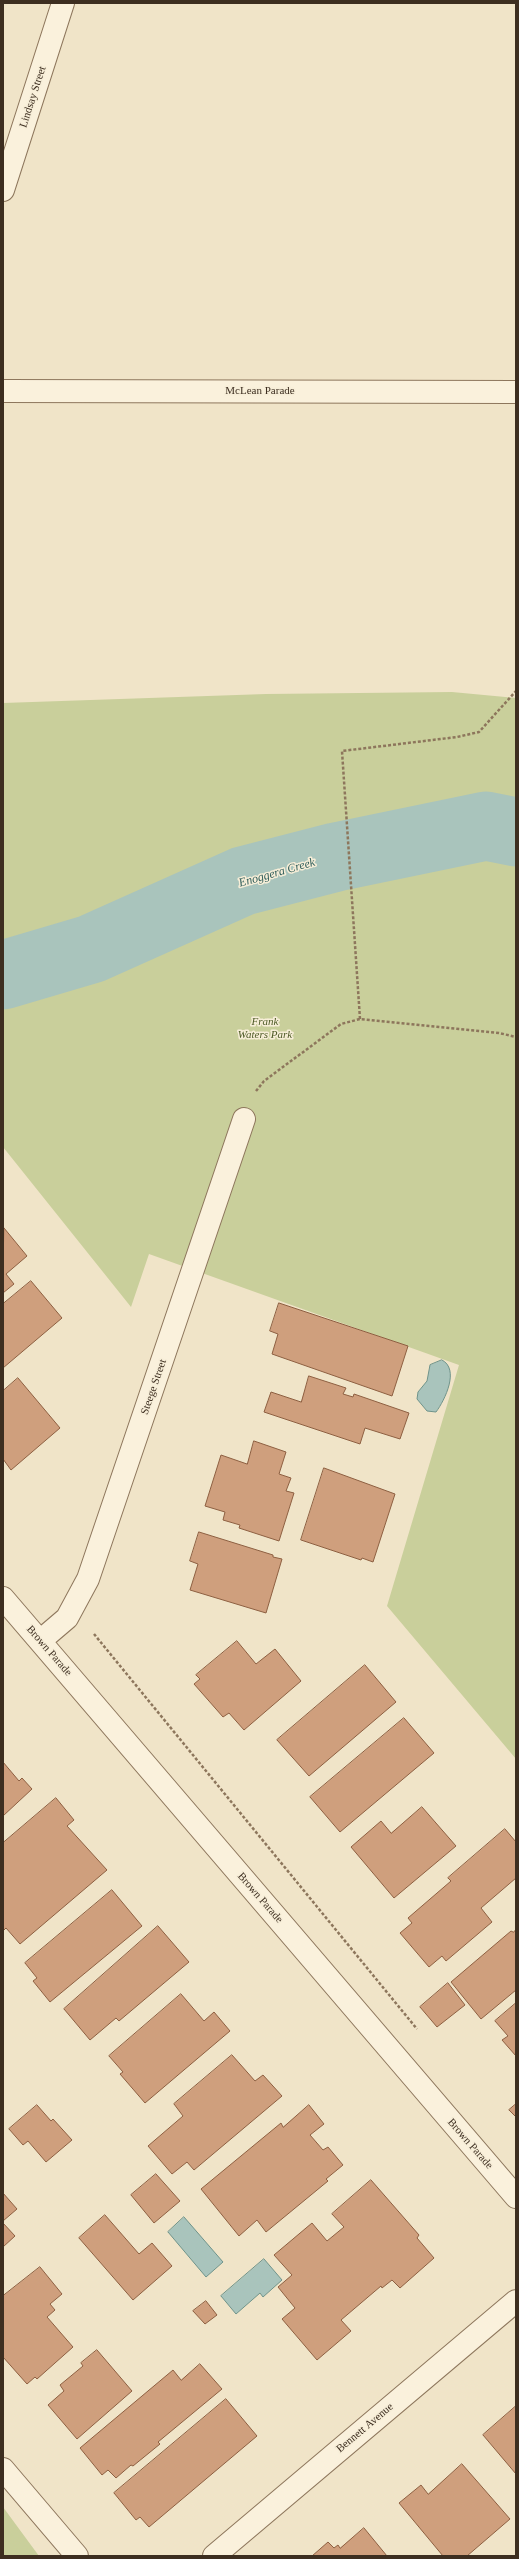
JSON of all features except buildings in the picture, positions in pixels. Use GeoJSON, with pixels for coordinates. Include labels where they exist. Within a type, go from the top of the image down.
{"type":"FeatureCollection","features":[{"type":"Feature","properties":{"kind":"street","name":"Lindsay Street"},"geometry":{"type":"LineString","coordinates":[[3,190],[64,3]]}},
{"type":"Feature","properties":{"kind":"street","name":"McLean Parade"},"geometry":{"type":"LineString","coordinates":[[3,391],[516,392]]}},
{"type":"Feature","properties":{"kind":"street","name":"Steege Street"},"geometry":{"type":"LineString","coordinates":[[40,1641],[67,1618],[88,1579],[244,1119]]}},
{"type":"Feature","properties":{"kind":"street","name":"Brown Parade"},"geometry":{"type":"LineString","coordinates":[[3,1598],[516,2197]]}},
{"type":"Feature","properties":{"kind":"street","name":"Bennett Avenue"},"geometry":{"type":"LineString","coordinates":[[214,2556],[516,2301]]}},
{"type":"Feature","properties":{"kind":"street"},"geometry":{"type":"LineString","coordinates":[[3,2469],[77,2556]]}},
{"type":"Feature","properties":{"kind":"path"},"geometry":{"type":"LineString","coordinates":[[360,1019],[342,751],[457,737],[479,732],[516,691]]}},
{"type":"Feature","properties":{"kind":"path"},"geometry":{"type":"LineString","coordinates":[[244,1119],[257,1089],[264,1082],[340,1024],[360,1019],[499,1033],[516,1037]]}},
{"type":"Feature","properties":{"kind":"path"},"geometry":{"type":"LineString","coordinates":[[72,1608],[420,2033]]}},
{"type":"Feature","properties":{"kind":"green space","name":"Frank Waters Park"},"geometry":{"type":"Polygon","coordinates":[[[452,692],[516,698],[516,1759],[387,1606],[459,1365],[149,1254],[131,1307],[3,1147],[3,703],[266,694],[452,692]]]}},
{"type":"Feature","properties":{"kind":"green space"},"geometry":{"type":"Polygon","coordinates":[[[3,2507],[39,2556],[3,2556],[3,2507]]]}},
{"type":"Feature","properties":{"kind":"water"},"geometry":{"type":"Polygon","coordinates":[[[442,1360],[447,1364],[450,1370],[447,1393],[436,1412],[427,1411],[417,1399],[418,1392],[427,1381],[430,1365],[442,1360]]]}},
{"type":"Feature","properties":{"kind":"water"},"geometry":{"type":"Polygon","coordinates":[[[184,2217],[223,2262],[206,2277],[168,2232],[184,2217]]]}},
{"type":"Feature","properties":{"kind":"water"},"geometry":{"type":"Polygon","coordinates":[[[264,2259],[282,2280],[263,2297],[260,2293],[236,2314],[221,2296],[264,2259]]]}},
{"type":"Feature","properties":{"kind":"waterway","name":"Enoggera Creek"},"geometry":{"type":"LineString","coordinates":[[3,975],[91,949],[243,881],[336,857],[486,826],[516,832]]}}]}
